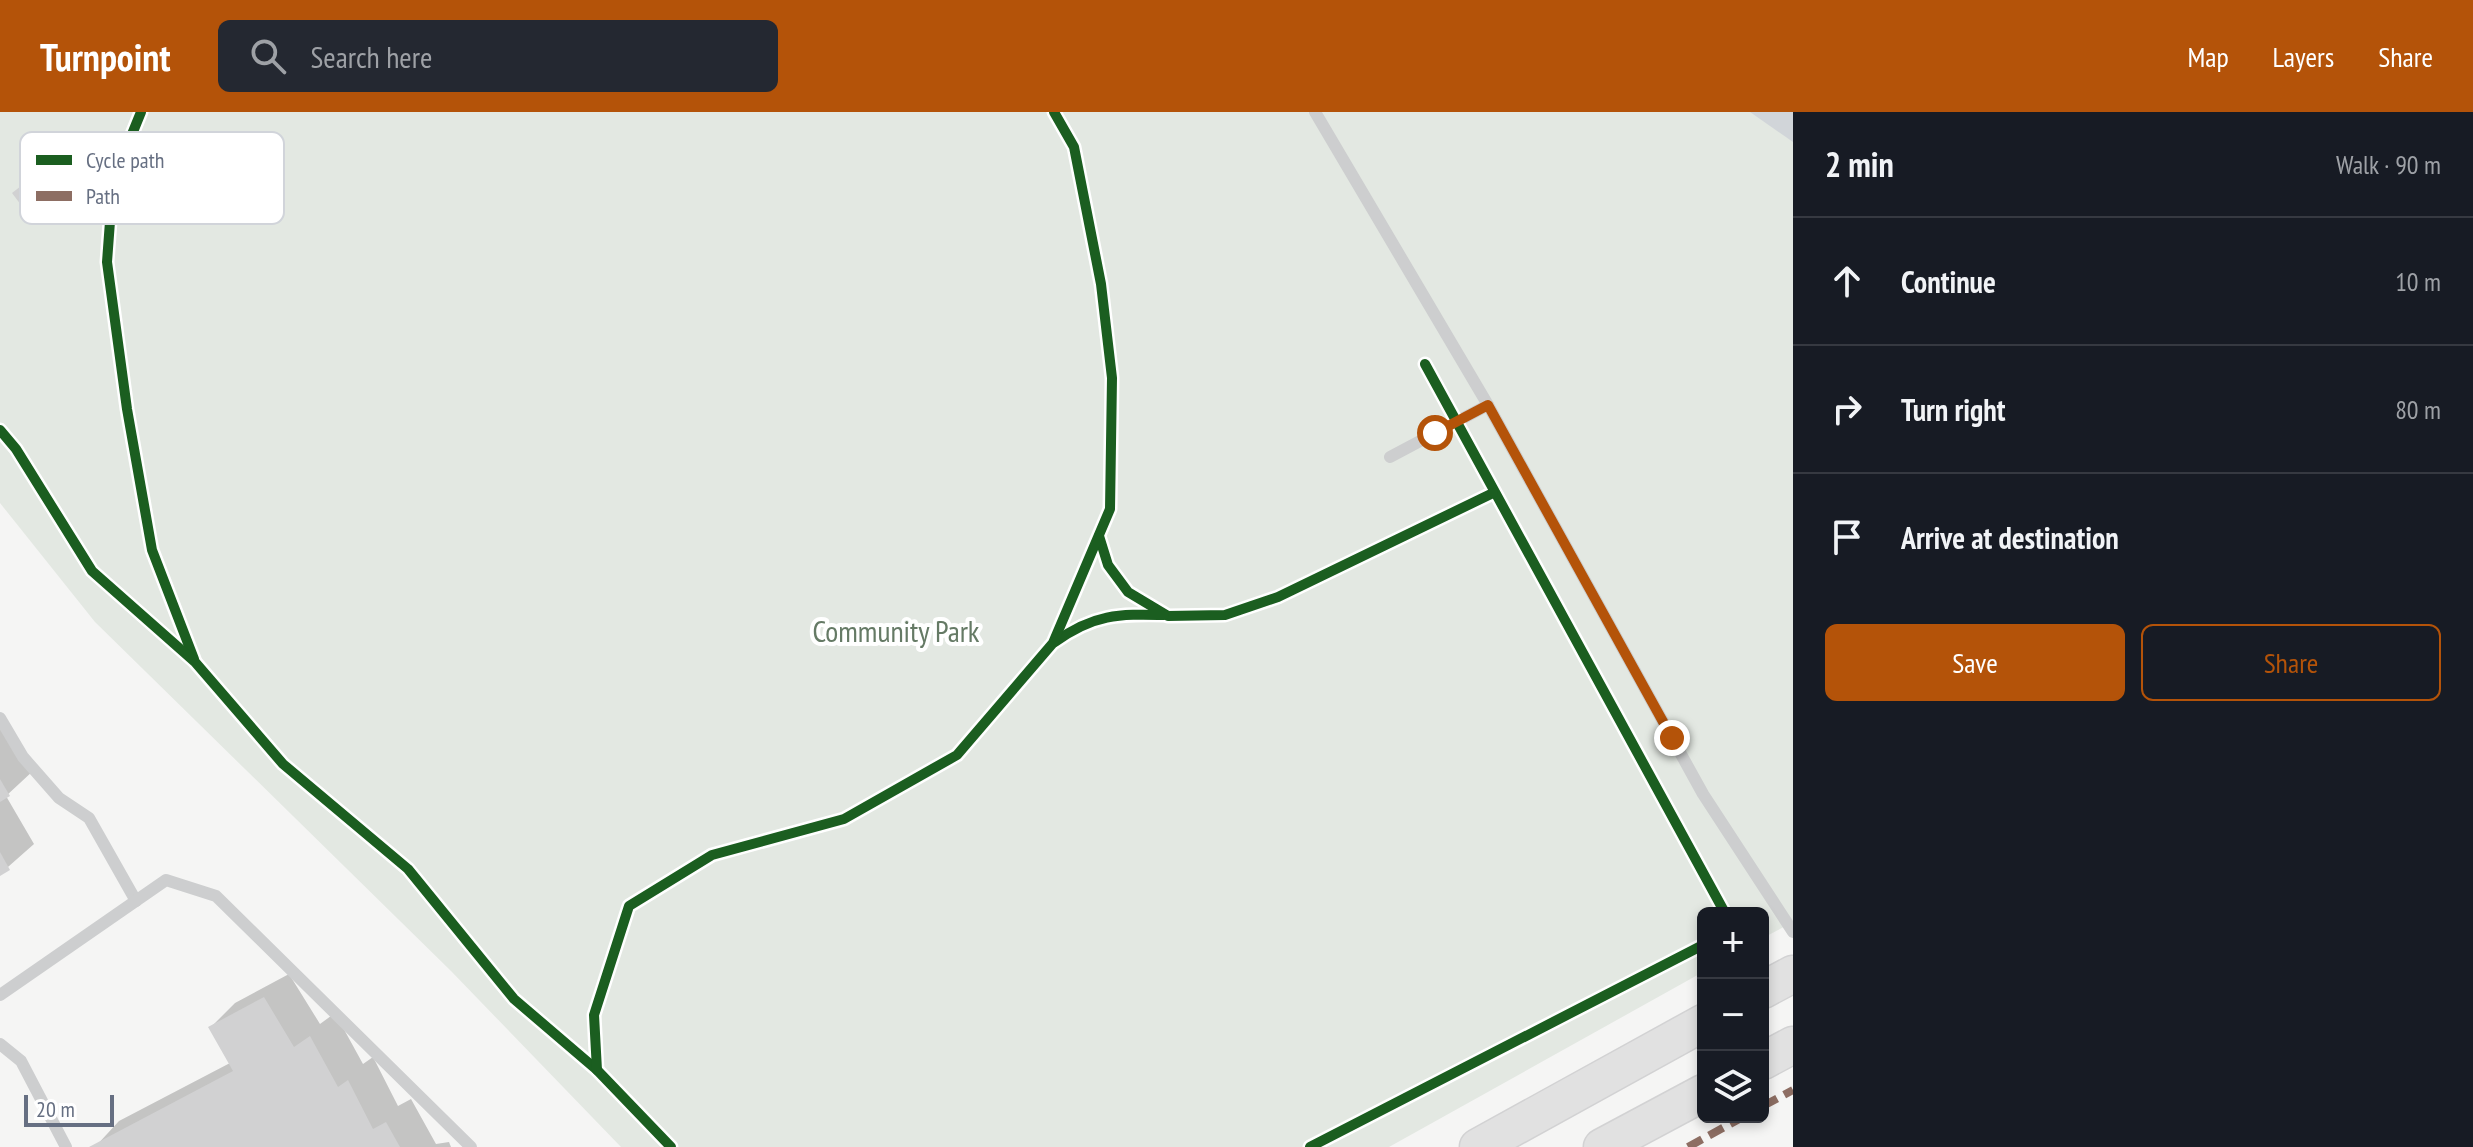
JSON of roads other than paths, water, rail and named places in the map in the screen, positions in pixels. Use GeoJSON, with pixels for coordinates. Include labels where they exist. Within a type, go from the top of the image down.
{"type":"FeatureCollection","features":[{"type":"Feature","properties":{"kind":"main road"},"geometry":{"type":"LineString","coordinates":[[1769,987],[1793,974]]}},
{"type":"Feature","properties":{"kind":"main road"},"geometry":{"type":"LineString","coordinates":[[1478,1147],[1697,1026]]}},
{"type":"Feature","properties":{"kind":"main road"},"geometry":{"type":"LineString","coordinates":[[1769,1058],[1793,1045]]}},
{"type":"Feature","properties":{"kind":"main road"},"geometry":{"type":"LineString","coordinates":[[1602,1147],[1697,1096]]}},
{"type":"Feature","properties":{"kind":"lane"},"geometry":{"type":"LineString","coordinates":[[1315,112],[1488,405],[1703,794],[1793,932]]}},
{"type":"Feature","properties":{"kind":"lane"},"geometry":{"type":"LineString","coordinates":[[1390,457],[1488,405]]}},
{"type":"Feature","properties":{"kind":"lane"},"geometry":{"type":"LineString","coordinates":[[0,718],[32,768],[59,798],[89,818],[136,901]]}},
{"type":"Feature","properties":{"kind":"lane"},"geometry":{"type":"LineString","coordinates":[[0,995],[166,880],[216,896],[471,1147]]}},
{"type":"Feature","properties":{"kind":"lane"},"geometry":{"type":"LineString","coordinates":[[0,1044],[21,1061],[66,1147]]}},
{"type":"Feature","properties":{"kind":"park label","name":"Community Park"},"geometry":{"type":"Point","coordinates":[896,630]}}]}
